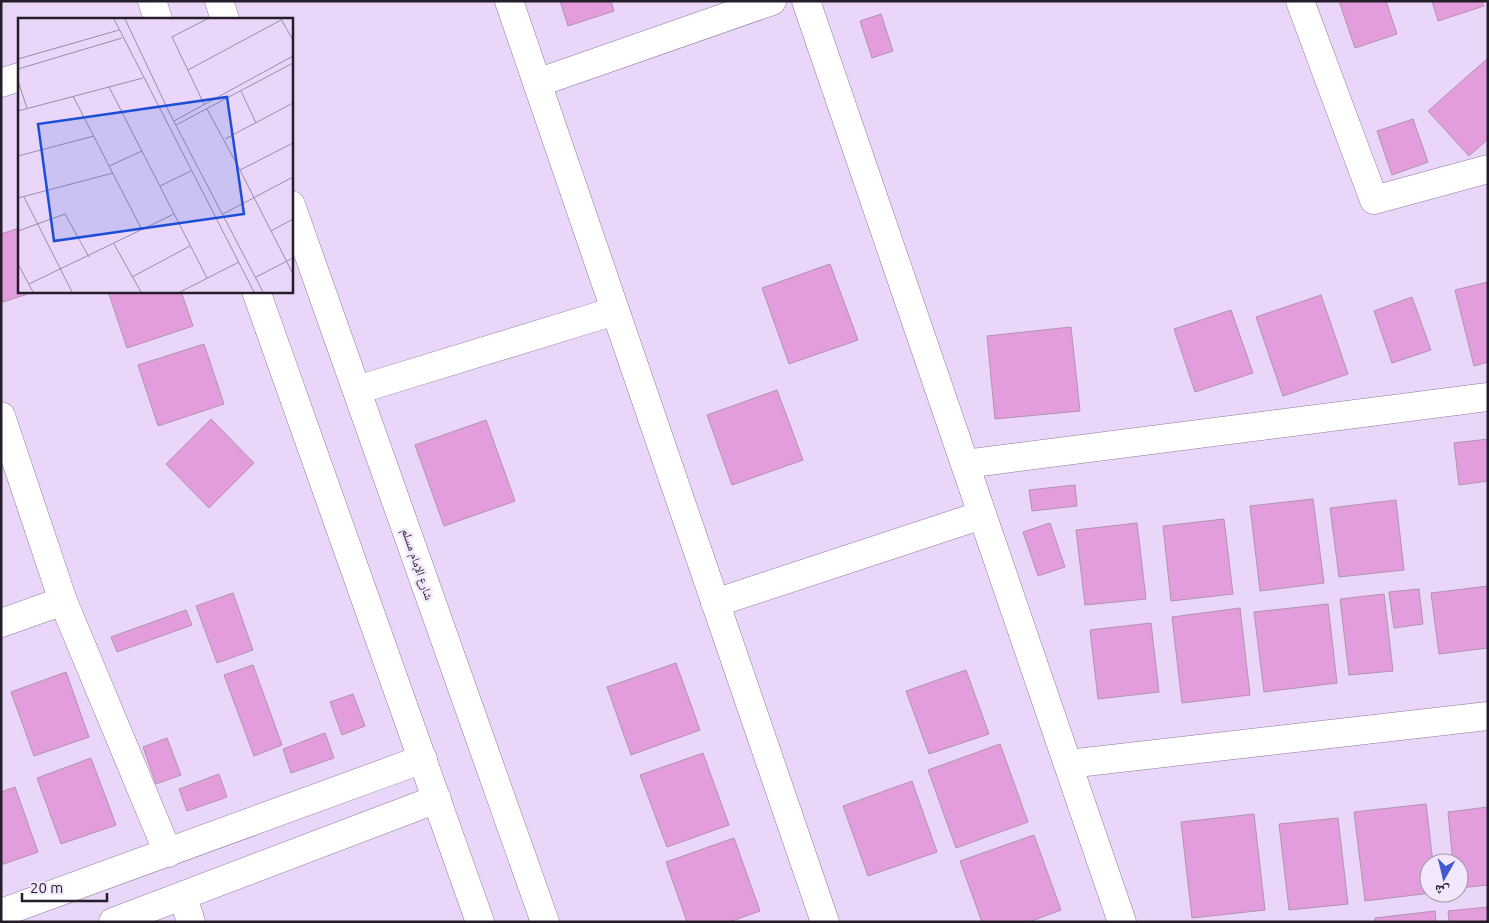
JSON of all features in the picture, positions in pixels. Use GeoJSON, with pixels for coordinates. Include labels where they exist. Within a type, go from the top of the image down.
{"type":"FeatureCollection","features":[{"type":"Feature","properties":{"kind":"street"},"geometry":{"type":"LineString","coordinates":[[152,1],[158,18]]}},
{"type":"Feature","properties":{"kind":"street"},"geometry":{"type":"LineString","coordinates":[[219,1],[225,18]]}},
{"type":"Feature","properties":{"kind":"street"},"geometry":{"type":"LineString","coordinates":[[509,1],[825,922]]}},
{"type":"Feature","properties":{"kind":"street"},"geometry":{"type":"LineString","coordinates":[[537,83],[772,1]]}},
{"type":"Feature","properties":{"kind":"street"},"geometry":{"type":"LineString","coordinates":[[806,1],[1122,922]]}},
{"type":"Feature","properties":{"kind":"street"},"geometry":{"type":"LineString","coordinates":[[1300,1],[1374,200],[1488,170]]}},
{"type":"Feature","properties":{"kind":"street"},"geometry":{"type":"LineString","coordinates":[[1,83],[18,77]]}},
{"type":"Feature","properties":{"kind":"street","name":"شارع الإمام مسلم"},"geometry":{"type":"LineString","coordinates":[[292,208],[545,922]]}},
{"type":"Feature","properties":{"kind":"street"},"geometry":{"type":"LineString","coordinates":[[256,292],[480,922]]}},
{"type":"Feature","properties":{"kind":"street"},"geometry":{"type":"LineString","coordinates":[[357,390],[615,311]]}},
{"type":"Feature","properties":{"kind":"street"},"geometry":{"type":"LineString","coordinates":[[965,464],[1488,397]]}},
{"type":"Feature","properties":{"kind":"street"},"geometry":{"type":"LineString","coordinates":[[1,416],[63,601],[168,852]]}},
{"type":"Feature","properties":{"kind":"street"},"geometry":{"type":"LineString","coordinates":[[715,603],[982,515]]}},
{"type":"Feature","properties":{"kind":"street"},"geometry":{"type":"LineString","coordinates":[[1,623],[63,601]]}},
{"type":"Feature","properties":{"kind":"street"},"geometry":{"type":"LineString","coordinates":[[1068,764],[1488,716]]}},
{"type":"Feature","properties":{"kind":"street"},"geometry":{"type":"LineString","coordinates":[[1,914],[423,760]]}},
{"type":"Feature","properties":{"kind":"street"},"geometry":{"type":"LineString","coordinates":[[113,922],[437,799]]}},
{"type":"Feature","properties":{"kind":"street"},"geometry":{"type":"LineString","coordinates":[[182,896],[191,922]]}},
{"type":"Feature","properties":{"kind":"building"},"geometry":{"type":"Polygon","coordinates":[[[560,1],[611,1],[614,11],[568,26],[560,1]]]}},
{"type":"Feature","properties":{"kind":"building"},"geometry":{"type":"Polygon","coordinates":[[[1339,1],[1386,1],[1397,34],[1355,48],[1339,1]]]}},
{"type":"Feature","properties":{"kind":"building"},"geometry":{"type":"Polygon","coordinates":[[[1432,1],[1482,1],[1484,6],[1438,21],[1432,1]]]}},
{"type":"Feature","properties":{"kind":"building"},"geometry":{"type":"Polygon","coordinates":[[[881,14],[893,51],[872,58],[860,21],[881,14]]]}},
{"type":"Feature","properties":{"kind":"building"},"geometry":{"type":"Polygon","coordinates":[[[1488,58],[1488,139],[1469,156],[1428,111],[1488,58]]]}},
{"type":"Feature","properties":{"kind":"building"},"geometry":{"type":"Polygon","coordinates":[[[1413,119],[1428,162],[1392,175],[1377,131],[1413,119]]]}},
{"type":"Feature","properties":{"kind":"building"},"geometry":{"type":"Polygon","coordinates":[[[18,228],[18,292],[34,292],[3,302],[1,296],[1,234],[18,228]]]}},
{"type":"Feature","properties":{"kind":"building"},"geometry":{"type":"Polygon","coordinates":[[[830,264],[858,340],[789,364],[762,288],[830,264]]]}},
{"type":"Feature","properties":{"kind":"building"},"geometry":{"type":"Polygon","coordinates":[[[1488,282],[1488,362],[1474,366],[1455,290],[1488,282]]]}},
{"type":"Feature","properties":{"kind":"building"},"geometry":{"type":"Polygon","coordinates":[[[108,292],[181,292],[193,326],[127,348],[108,292]]]}},
{"type":"Feature","properties":{"kind":"building"},"geometry":{"type":"Polygon","coordinates":[[[1321,295],[1348,374],[1283,396],[1256,317],[1321,295]]]}},
{"type":"Feature","properties":{"kind":"building"},"geometry":{"type":"Polygon","coordinates":[[[1412,297],[1431,350],[1392,363],[1374,311],[1412,297]]]}},
{"type":"Feature","properties":{"kind":"building"},"geometry":{"type":"Polygon","coordinates":[[[1231,310],[1253,373],[1195,392],[1174,329],[1231,310]]]}},
{"type":"Feature","properties":{"kind":"building"},"geometry":{"type":"Polygon","coordinates":[[[1071,327],[1080,411],[995,419],[987,336],[1071,327]]]}},
{"type":"Feature","properties":{"kind":"building"},"geometry":{"type":"Polygon","coordinates":[[[204,344],[224,404],[158,426],[138,365],[204,344]]]}},
{"type":"Feature","properties":{"kind":"building"},"geometry":{"type":"Polygon","coordinates":[[[777,390],[803,460],[732,485],[707,415],[777,390]]]}},
{"type":"Feature","properties":{"kind":"building"},"geometry":{"type":"Polygon","coordinates":[[[211,419],[254,463],[209,508],[166,464],[211,419]]]}},
{"type":"Feature","properties":{"kind":"building"},"geometry":{"type":"Polygon","coordinates":[[[486,420],[515,501],[444,526],[415,445],[486,420]]]}},
{"type":"Feature","properties":{"kind":"building"},"geometry":{"type":"Polygon","coordinates":[[[1488,439],[1488,481],[1459,485],[1454,443],[1488,439]]]}},
{"type":"Feature","properties":{"kind":"building"},"geometry":{"type":"Polygon","coordinates":[[[1075,485],[1077,506],[1032,511],[1029,490],[1075,485]]]}},
{"type":"Feature","properties":{"kind":"building"},"geometry":{"type":"Polygon","coordinates":[[[1313,499],[1324,583],[1260,591],[1250,506],[1313,499]]]}},
{"type":"Feature","properties":{"kind":"building"},"geometry":{"type":"Polygon","coordinates":[[[1396,500],[1404,570],[1339,577],[1330,508],[1396,500]]]}},
{"type":"Feature","properties":{"kind":"building"},"geometry":{"type":"Polygon","coordinates":[[[1224,519],[1233,594],[1171,601],[1163,526],[1224,519]]]}},
{"type":"Feature","properties":{"kind":"building"},"geometry":{"type":"Polygon","coordinates":[[[1050,523],[1065,567],[1038,576],[1023,532],[1050,523]]]}},
{"type":"Feature","properties":{"kind":"building"},"geometry":{"type":"Polygon","coordinates":[[[1137,523],[1146,599],[1085,605],[1076,530],[1137,523]]]}},
{"type":"Feature","properties":{"kind":"building"},"geometry":{"type":"Polygon","coordinates":[[[1488,586],[1488,648],[1439,654],[1431,593],[1488,586]]]}},
{"type":"Feature","properties":{"kind":"building"},"geometry":{"type":"Polygon","coordinates":[[[1419,589],[1423,624],[1394,628],[1389,592],[1419,589]]]}},
{"type":"Feature","properties":{"kind":"building"},"geometry":{"type":"Polygon","coordinates":[[[233,593],[253,650],[217,663],[196,606],[233,593]]]}},
{"type":"Feature","properties":{"kind":"building"},"geometry":{"type":"Polygon","coordinates":[[[1384,594],[1393,671],[1349,675],[1340,599],[1384,594]]]}},
{"type":"Feature","properties":{"kind":"building"},"geometry":{"type":"Polygon","coordinates":[[[1328,604],[1337,683],[1264,692],[1254,612],[1328,604]]]}},
{"type":"Feature","properties":{"kind":"building"},"geometry":{"type":"Polygon","coordinates":[[[1240,608],[1250,695],[1182,703],[1172,617],[1240,608]]]}},
{"type":"Feature","properties":{"kind":"building"},"geometry":{"type":"Polygon","coordinates":[[[186,610],[192,625],[117,652],[111,637],[186,610]]]}},
{"type":"Feature","properties":{"kind":"building"},"geometry":{"type":"Polygon","coordinates":[[[1151,623],[1159,692],[1098,699],[1090,630],[1151,623]]]}},
{"type":"Feature","properties":{"kind":"building"},"geometry":{"type":"Polygon","coordinates":[[[676,663],[700,730],[631,755],[607,687],[676,663]]]}},
{"type":"Feature","properties":{"kind":"building"},"geometry":{"type":"Polygon","coordinates":[[[253,665],[282,745],[254,756],[224,675],[253,665]]]}},
{"type":"Feature","properties":{"kind":"building"},"geometry":{"type":"Polygon","coordinates":[[[966,670],[989,734],[929,754],[906,691],[966,670]]]}},
{"type":"Feature","properties":{"kind":"building"},"geometry":{"type":"Polygon","coordinates":[[[66,672],[89,737],[34,756],[11,692],[66,672]]]}},
{"type":"Feature","properties":{"kind":"building"},"geometry":{"type":"Polygon","coordinates":[[[353,694],[365,726],[342,735],[330,702],[353,694]]]}},
{"type":"Feature","properties":{"kind":"building"},"geometry":{"type":"Polygon","coordinates":[[[325,733],[334,758],[291,773],[283,749],[325,733]]]}},
{"type":"Feature","properties":{"kind":"building"},"geometry":{"type":"Polygon","coordinates":[[[167,738],[181,775],[156,784],[143,747],[167,738]]]}},
{"type":"Feature","properties":{"kind":"building"},"geometry":{"type":"Polygon","coordinates":[[[1000,744],[1028,822],[956,848],[928,770],[1000,744]]]}},
{"type":"Feature","properties":{"kind":"building"},"geometry":{"type":"Polygon","coordinates":[[[703,753],[729,825],[667,847],[640,775],[703,753]]]}},
{"type":"Feature","properties":{"kind":"building"},"geometry":{"type":"Polygon","coordinates":[[[91,758],[116,825],[61,844],[37,778],[91,758]]]}},
{"type":"Feature","properties":{"kind":"building"},"geometry":{"type":"Polygon","coordinates":[[[219,774],[227,797],[187,811],[179,789],[219,774]]]}},
{"type":"Feature","properties":{"kind":"building"},"geometry":{"type":"Polygon","coordinates":[[[912,781],[937,852],[868,876],[843,806],[912,781]]]}},
{"type":"Feature","properties":{"kind":"building"},"geometry":{"type":"Polygon","coordinates":[[[15,787],[38,852],[1,865],[1,792],[15,787]]]}},
{"type":"Feature","properties":{"kind":"building"},"geometry":{"type":"Polygon","coordinates":[[[1426,804],[1432,853],[1419,853],[1419,894],[1365,901],[1354,812],[1426,804]]]}},
{"type":"Feature","properties":{"kind":"building"},"geometry":{"type":"Polygon","coordinates":[[[1488,807],[1488,885],[1469,887],[1469,853],[1452,853],[1448,812],[1488,807]]]}},
{"type":"Feature","properties":{"kind":"building"},"geometry":{"type":"Polygon","coordinates":[[[1254,814],[1265,910],[1192,918],[1181,822],[1254,814]]]}},
{"type":"Feature","properties":{"kind":"building"},"geometry":{"type":"Polygon","coordinates":[[[1338,818],[1348,904],[1289,910],[1279,824],[1338,818]]]}},
{"type":"Feature","properties":{"kind":"building"},"geometry":{"type":"Polygon","coordinates":[[[1034,835],[1061,910],[1029,922],[982,922],[960,861],[1034,835]]]}},
{"type":"Feature","properties":{"kind":"building"},"geometry":{"type":"Polygon","coordinates":[[[734,838],[760,911],[729,922],[687,922],[666,862],[734,838]]]}},
{"type":"Feature","properties":{"kind":"building"},"geometry":{"type":"Polygon","coordinates":[[[1488,907],[1488,922],[1449,922],[1448,911],[1488,907]]]}},
{"type":"Feature","properties":{"kind":"building"},"geometry":{"type":"Polygon","coordinates":[[[1435,911],[1436,922],[1375,922],[1375,918],[1435,911]]]}}]}
